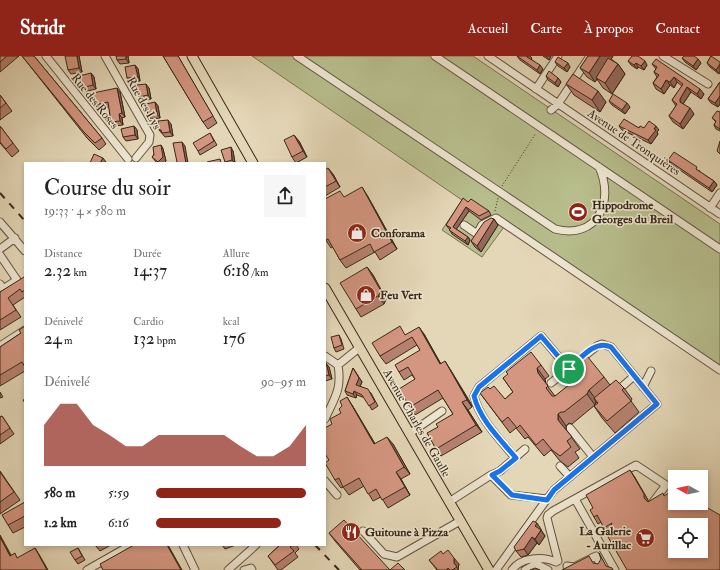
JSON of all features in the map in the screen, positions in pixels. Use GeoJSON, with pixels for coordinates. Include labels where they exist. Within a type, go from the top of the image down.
{"type":"FeatureCollection","features":[{"type":"Feature","properties":{"kind":"main road"},"geometry":{"type":"LineString","coordinates":[[192,56],[252,162]]}},
{"type":"Feature","properties":{"kind":"main road","name":"Avenue Charles de Gaulle"},"geometry":{"type":"LineString","coordinates":[[326,290],[489,570]]}},
{"type":"Feature","properties":{"kind":"street","name":"Rue des Roses"},"geometry":{"type":"LineString","coordinates":[[46,56],[126,161]]}},
{"type":"Feature","properties":{"kind":"street","name":"Rue des Lys"},"geometry":{"type":"LineString","coordinates":[[105,56],[150,135],[149,142],[136,158]]}},
{"type":"Feature","properties":{"kind":"street"},"geometry":{"type":"LineString","coordinates":[[297,56],[555,229],[562,231],[580,229],[588,226],[597,218],[604,207],[606,198],[605,185],[599,167]]}},
{"type":"Feature","properties":{"kind":"street"},"geometry":{"type":"LineString","coordinates":[[435,56],[720,249]]}},
{"type":"Feature","properties":{"kind":"street","name":"Avenue de Tronquières"},"geometry":{"type":"LineString","coordinates":[[488,56],[720,214]]}},
{"type":"Feature","properties":{"kind":"street"},"geometry":{"type":"LineString","coordinates":[[536,89],[558,56]]}},
{"type":"Feature","properties":{"kind":"street"},"geometry":{"type":"LineString","coordinates":[[551,110],[558,104],[590,56]]}},
{"type":"Feature","properties":{"kind":"street"},"geometry":{"type":"LineString","coordinates":[[663,56],[708,84]]}},
{"type":"Feature","properties":{"kind":"street"},"geometry":{"type":"LineString","coordinates":[[126,161],[136,158],[142,162]]}},
{"type":"Feature","properties":{"kind":"street"},"geometry":{"type":"LineString","coordinates":[[710,208],[720,193]]}},
{"type":"Feature","properties":{"kind":"street"},"geometry":{"type":"LineString","coordinates":[[464,225],[476,234],[482,225],[496,218],[720,370]]}},
{"type":"Feature","properties":{"kind":"street"},"geometry":{"type":"LineString","coordinates":[[0,222],[24,250]]}},
{"type":"Feature","properties":{"kind":"street"},"geometry":{"type":"LineString","coordinates":[[0,249],[15,238]]}},
{"type":"Feature","properties":{"kind":"street"},"geometry":{"type":"LineString","coordinates":[[0,255],[17,280],[4,289],[0,284]]}},
{"type":"Feature","properties":{"kind":"street"},"geometry":{"type":"LineString","coordinates":[[0,346],[24,331]]}},
{"type":"Feature","properties":{"kind":"street"},"geometry":{"type":"LineString","coordinates":[[516,458],[493,430],[476,405],[474,396],[479,387],[541,336],[583,386]]}},
{"type":"Feature","properties":{"kind":"street"},"geometry":{"type":"LineString","coordinates":[[496,570],[554,490],[657,404],[611,347],[606,344],[596,346],[551,383]]}},
{"type":"Feature","properties":{"kind":"street"},"geometry":{"type":"LineString","coordinates":[[338,365],[359,348]]}},
{"type":"Feature","properties":{"kind":"street"},"geometry":{"type":"LineString","coordinates":[[326,357],[338,365],[340,379],[339,388],[326,417]]}},
{"type":"Feature","properties":{"kind":"street"},"geometry":{"type":"LineString","coordinates":[[643,387],[652,371]]}},
{"type":"Feature","properties":{"kind":"street"},"geometry":{"type":"LineString","coordinates":[[611,396],[634,376]]}},
{"type":"Feature","properties":{"kind":"street"},"geometry":{"type":"LineString","coordinates":[[409,434],[442,411]]}},
{"type":"Feature","properties":{"kind":"street"},"geometry":{"type":"LineString","coordinates":[[570,428],[593,458]]}},
{"type":"Feature","properties":{"kind":"street"},"geometry":{"type":"LineString","coordinates":[[449,502],[500,471],[516,458],[524,449]]}},
{"type":"Feature","properties":{"kind":"street"},"geometry":{"type":"LineString","coordinates":[[550,567],[548,515],[636,465],[666,485],[653,502]]}},
{"type":"Feature","properties":{"kind":"street"},"geometry":{"type":"LineString","coordinates":[[560,466],[570,477]]}},
{"type":"Feature","properties":{"kind":"street"},"geometry":{"type":"LineString","coordinates":[[492,475],[512,495],[547,500]]}},
{"type":"Feature","properties":{"kind":"street"},"geometry":{"type":"LineString","coordinates":[[326,482],[337,495]]}},
{"type":"Feature","properties":{"kind":"street"},"geometry":{"type":"LineString","coordinates":[[575,499],[602,549],[616,570]]}},
{"type":"Feature","properties":{"kind":"street"},"geometry":{"type":"LineString","coordinates":[[363,531],[384,554],[397,557],[460,521]]}},
{"type":"Feature","properties":{"kind":"street"},"geometry":{"type":"LineString","coordinates":[[87,570],[129,546]]}},
{"type":"Feature","properties":{"kind":"street"},"geometry":{"type":"LineString","coordinates":[[183,546],[195,570]]}},
{"type":"Feature","properties":{"kind":"street"},"geometry":{"type":"LineString","coordinates":[[228,570],[255,546]]}},
{"type":"Feature","properties":{"kind":"street"},"geometry":{"type":"LineString","coordinates":[[525,570],[536,564],[550,567],[563,561],[566,568],[574,567],[596,556],[601,566]]}},
{"type":"Feature","properties":{"kind":"street"},"geometry":{"type":"LineString","coordinates":[[512,570],[524,561],[534,559],[547,558],[550,567]]}},
{"type":"Feature","properties":{"kind":"street"},"geometry":{"type":"LineString","coordinates":[[244,570],[251,568],[252,570]]}},
{"type":"Feature","properties":{"kind":"path"},"geometry":{"type":"LineString","coordinates":[[491,221],[499,192],[540,128]]}},
{"type":"Feature","properties":{"kind":"green space","name":"Hippodrome Georges du Breil"},"geometry":{"type":"Polygon","coordinates":[[[252,56],[473,56],[720,224],[720,374],[504,227],[482,257],[442,230],[462,200],[252,56]]]}},
{"type":"Feature","properties":{"kind":"building"},"geometry":{"type":"Polygon","coordinates":[[[0,56],[7,56],[0,62],[0,56]]]}},
{"type":"Feature","properties":{"kind":"building"},"geometry":{"type":"Polygon","coordinates":[[[22,56],[34,56],[102,138],[95,143],[83,131],[22,56]]]}},
{"type":"Feature","properties":{"kind":"building"},"geometry":{"type":"Polygon","coordinates":[[[65,56],[77,56],[79,68],[68,70],[65,56]]]}},
{"type":"Feature","properties":{"kind":"building"},"geometry":{"type":"Polygon","coordinates":[[[116,56],[126,56],[126,59],[117,60],[116,56]]]}},
{"type":"Feature","properties":{"kind":"building"},"geometry":{"type":"Polygon","coordinates":[[[163,56],[178,56],[213,116],[203,122],[163,56]]]}},
{"type":"Feature","properties":{"kind":"building"},"geometry":{"type":"Polygon","coordinates":[[[517,56],[527,56],[540,65],[537,70],[517,56]]]}},
{"type":"Feature","properties":{"kind":"building"},"geometry":{"type":"Polygon","coordinates":[[[588,56],[600,56],[589,73],[580,68],[588,56]]]}},
{"type":"Feature","properties":{"kind":"building"},"geometry":{"type":"Polygon","coordinates":[[[632,56],[638,56],[645,61],[641,66],[636,63],[634,65],[628,61],[632,56]]]}},
{"type":"Feature","properties":{"kind":"building"},"geometry":{"type":"Polygon","coordinates":[[[684,56],[694,56],[698,59],[693,66],[682,58],[684,56]]]}},
{"type":"Feature","properties":{"kind":"building"},"geometry":{"type":"Polygon","coordinates":[[[711,56],[720,62],[716,70],[707,63],[711,56]]]}},
{"type":"Feature","properties":{"kind":"building"},"geometry":{"type":"Polygon","coordinates":[[[558,57],[568,63],[564,68],[555,62],[558,57]]]}},
{"type":"Feature","properties":{"kind":"building"},"geometry":{"type":"Polygon","coordinates":[[[608,58],[618,64],[605,83],[596,78],[608,58]]]}},
{"type":"Feature","properties":{"kind":"building"},"geometry":{"type":"Polygon","coordinates":[[[656,59],[700,89],[697,94],[687,87],[680,99],[680,102],[690,108],[680,124],[669,116],[677,104],[672,100],[683,84],[674,77],[670,82],[666,80],[661,89],[653,83],[659,75],[654,72],[657,67],[652,64],[656,59]]]}},
{"type":"Feature","properties":{"kind":"building"},"geometry":{"type":"Polygon","coordinates":[[[135,65],[138,77],[127,78],[125,67],[135,65]]]}},
{"type":"Feature","properties":{"kind":"building"},"geometry":{"type":"Polygon","coordinates":[[[549,71],[558,78],[555,83],[546,76],[549,71]]]}},
{"type":"Feature","properties":{"kind":"building"},"geometry":{"type":"Polygon","coordinates":[[[91,73],[93,85],[81,88],[79,76],[91,73]]]}},
{"type":"Feature","properties":{"kind":"building"},"geometry":{"type":"Polygon","coordinates":[[[573,74],[598,91],[592,100],[566,84],[573,74]]]}},
{"type":"Feature","properties":{"kind":"building"},"geometry":{"type":"Polygon","coordinates":[[[720,82],[720,96],[715,103],[708,99],[720,82]]]}},
{"type":"Feature","properties":{"kind":"building"},"geometry":{"type":"Polygon","coordinates":[[[146,84],[148,95],[139,97],[137,85],[146,84]]]}},
{"type":"Feature","properties":{"kind":"building"},"geometry":{"type":"Polygon","coordinates":[[[117,88],[122,113],[119,114],[120,121],[111,122],[108,102],[95,105],[93,93],[117,88]]]}},
{"type":"Feature","properties":{"kind":"building"},"geometry":{"type":"Polygon","coordinates":[[[613,94],[627,103],[622,110],[609,101],[613,94]]]}},
{"type":"Feature","properties":{"kind":"building"},"geometry":{"type":"Polygon","coordinates":[[[0,95],[6,103],[0,108],[0,95]]]}},
{"type":"Feature","properties":{"kind":"building"},"geometry":{"type":"Polygon","coordinates":[[[155,102],[157,114],[148,115],[146,104],[155,102]]]}},
{"type":"Feature","properties":{"kind":"building"},"geometry":{"type":"Polygon","coordinates":[[[717,111],[720,112],[720,129],[714,125],[716,121],[712,118],[717,111]]]}},
{"type":"Feature","properties":{"kind":"building"},"geometry":{"type":"Polygon","coordinates":[[[624,119],[639,128],[640,126],[644,128],[649,121],[656,126],[654,129],[656,130],[648,140],[619,126],[624,119]]]}},
{"type":"Feature","properties":{"kind":"building"},"geometry":{"type":"Polygon","coordinates":[[[168,120],[170,132],[162,133],[161,130],[159,130],[158,121],[168,120]]]}},
{"type":"Feature","properties":{"kind":"building"},"geometry":{"type":"Polygon","coordinates":[[[0,126],[13,143],[6,149],[0,142],[0,126]]]}},
{"type":"Feature","properties":{"kind":"building"},"geometry":{"type":"Polygon","coordinates":[[[134,126],[135,135],[123,137],[121,129],[134,126]]]}},
{"type":"Feature","properties":{"kind":"building"},"geometry":{"type":"Polygon","coordinates":[[[210,133],[214,141],[198,151],[193,143],[210,133]]]}},
{"type":"Feature","properties":{"kind":"building"},"geometry":{"type":"Polygon","coordinates":[[[294,135],[303,151],[292,157],[284,140],[294,135]]]}},
{"type":"Feature","properties":{"kind":"building"},"geometry":{"type":"Polygon","coordinates":[[[720,141],[720,154],[717,151],[720,141]]]}},
{"type":"Feature","properties":{"kind":"building"},"geometry":{"type":"Polygon","coordinates":[[[182,142],[186,162],[177,162],[173,143],[182,142]]]}},
{"type":"Feature","properties":{"kind":"building"},"geometry":{"type":"Polygon","coordinates":[[[161,145],[163,157],[158,162],[152,157],[154,155],[153,147],[161,145]]]}},
{"type":"Feature","properties":{"kind":"building"},"geometry":{"type":"Polygon","coordinates":[[[231,147],[232,160],[225,162],[221,150],[231,147]]]}},
{"type":"Feature","properties":{"kind":"building"},"geometry":{"type":"Polygon","coordinates":[[[674,152],[697,167],[696,169],[714,181],[709,188],[668,160],[674,152]]]}},
{"type":"Feature","properties":{"kind":"building"},"geometry":{"type":"Polygon","coordinates":[[[94,154],[103,158],[101,162],[90,162],[94,154]]]}},
{"type":"Feature","properties":{"kind":"building"},"geometry":{"type":"Polygon","coordinates":[[[220,159],[221,162],[207,162],[220,159]]]}},
{"type":"Feature","properties":{"kind":"building"},"geometry":{"type":"Polygon","coordinates":[[[328,168],[336,181],[326,186],[326,169],[328,168]]]}},
{"type":"Feature","properties":{"kind":"building","name":"Conforama"},"geometry":{"type":"Polygon","coordinates":[[[362,187],[392,242],[374,252],[370,244],[340,260],[328,239],[326,240],[326,198],[340,191],[344,197],[362,187]]]}},
{"type":"Feature","properties":{"kind":"building"},"geometry":{"type":"Polygon","coordinates":[[[463,198],[468,202],[471,199],[489,211],[479,216],[466,207],[453,227],[468,237],[465,241],[449,230],[451,228],[446,225],[463,198]]]}},
{"type":"Feature","properties":{"kind":"building"},"geometry":{"type":"Polygon","coordinates":[[[491,218],[494,219],[477,246],[471,241],[484,222],[491,218]]]}},
{"type":"Feature","properties":{"kind":"building","name":"Feu Vert"},"geometry":{"type":"Polygon","coordinates":[[[367,267],[381,291],[378,296],[356,309],[340,283],[367,267]]]}},
{"type":"Feature","properties":{"kind":"building"},"geometry":{"type":"Polygon","coordinates":[[[24,277],[24,291],[22,292],[20,289],[8,298],[16,310],[0,320],[0,292],[24,277]]]}},
{"type":"Feature","properties":{"kind":"building"},"geometry":{"type":"Polygon","coordinates":[[[400,326],[405,335],[419,327],[440,364],[445,361],[467,400],[462,402],[476,425],[436,449],[427,433],[438,427],[436,424],[453,414],[438,390],[410,407],[399,389],[415,379],[408,367],[399,372],[395,365],[420,350],[412,337],[380,356],[372,343],[400,326]]]}},
{"type":"Feature","properties":{"kind":"building"},"geometry":{"type":"Polygon","coordinates":[[[24,327],[24,365],[22,362],[0,375],[0,347],[21,333],[19,330],[24,327]]]}},
{"type":"Feature","properties":{"kind":"building"},"geometry":{"type":"Polygon","coordinates":[[[339,335],[342,345],[334,348],[331,337],[339,335]]]}},
{"type":"Feature","properties":{"kind":"building"},"geometry":{"type":"Polygon","coordinates":[[[583,351],[604,377],[589,390],[587,394],[564,412],[558,414],[558,420],[572,437],[567,441],[571,447],[560,456],[552,450],[543,439],[536,445],[520,425],[517,428],[508,417],[502,422],[480,393],[488,387],[490,389],[494,386],[505,399],[513,392],[503,378],[508,374],[506,372],[531,352],[541,365],[537,368],[538,373],[548,386],[546,388],[552,396],[555,396],[580,376],[571,362],[583,351]]]}},
{"type":"Feature","properties":{"kind":"building"},"geometry":{"type":"Polygon","coordinates":[[[326,363],[329,375],[326,376],[326,363]]]}},
{"type":"Feature","properties":{"kind":"building"},"geometry":{"type":"Polygon","coordinates":[[[353,368],[359,378],[356,385],[368,389],[375,402],[369,406],[362,395],[354,391],[353,394],[345,391],[353,368]]]}},
{"type":"Feature","properties":{"kind":"building"},"geometry":{"type":"Polygon","coordinates":[[[616,380],[624,388],[622,390],[631,401],[607,421],[594,406],[598,403],[594,398],[616,380]]]}},
{"type":"Feature","properties":{"kind":"building"},"geometry":{"type":"Polygon","coordinates":[[[347,397],[374,444],[387,437],[404,467],[396,472],[405,487],[382,500],[376,489],[368,494],[359,478],[343,487],[339,478],[335,480],[326,465],[326,462],[329,460],[326,456],[326,427],[332,424],[330,419],[341,413],[339,409],[342,406],[340,401],[347,397]]]}},
{"type":"Feature","properties":{"kind":"building"},"geometry":{"type":"Polygon","coordinates":[[[2,416],[10,428],[0,435],[0,417],[2,416]]]}},
{"type":"Feature","properties":{"kind":"building","name":"La Galerie - Aurillac"},"geometry":{"type":"Polygon","coordinates":[[[630,470],[644,494],[644,498],[648,502],[663,493],[664,496],[668,493],[668,510],[708,510],[708,508],[720,515],[720,570],[627,570],[608,537],[612,523],[604,528],[597,515],[594,517],[590,510],[593,508],[586,495],[630,470]]]}},
{"type":"Feature","properties":{"kind":"building"},"geometry":{"type":"Polygon","coordinates":[[[0,472],[14,492],[0,502],[0,472]]]}},
{"type":"Feature","properties":{"kind":"building"},"geometry":{"type":"Polygon","coordinates":[[[24,503],[24,517],[8,525],[2,515],[24,503]]]}},
{"type":"Feature","properties":{"kind":"building"},"geometry":{"type":"Polygon","coordinates":[[[344,520],[390,570],[362,570],[329,533],[344,520]]]}},
{"type":"Feature","properties":{"kind":"building"},"geometry":{"type":"Polygon","coordinates":[[[533,521],[537,523],[535,526],[541,530],[535,539],[532,537],[524,549],[516,551],[514,547],[533,521]]]}},
{"type":"Feature","properties":{"kind":"building"},"geometry":{"type":"Polygon","coordinates":[[[0,537],[10,556],[15,553],[17,558],[35,548],[47,570],[0,570],[0,537]]]}},
{"type":"Feature","properties":{"kind":"building"},"geometry":{"type":"Polygon","coordinates":[[[132,546],[168,546],[181,570],[103,570],[100,564],[132,546]]]}},
{"type":"Feature","properties":{"kind":"building"},"geometry":{"type":"Polygon","coordinates":[[[279,546],[292,546],[290,547],[294,551],[275,565],[268,556],[279,546]]]}},
{"type":"Feature","properties":{"kind":"building"},"geometry":{"type":"Polygon","coordinates":[[[78,548],[82,556],[75,560],[70,552],[78,548]]]}},
{"type":"Feature","properties":{"kind":"building"},"geometry":{"type":"Polygon","coordinates":[[[448,550],[454,558],[454,563],[457,567],[452,570],[448,568],[446,570],[438,570],[429,560],[441,551],[443,554],[448,550]]]}},
{"type":"Feature","properties":{"kind":"building"},"geometry":{"type":"Polygon","coordinates":[[[599,553],[606,566],[612,568],[613,570],[562,570],[589,556],[593,563],[598,564],[601,559],[599,553]]]}},
{"type":"Feature","properties":{"kind":"building"},"geometry":{"type":"Polygon","coordinates":[[[398,563],[405,570],[390,570],[398,563]]]}},
{"type":"Feature","properties":{"kind":"railway"},"geometry":{"type":"LineString","coordinates":[[0,193],[24,220]]}},
{"type":"Feature","properties":{"kind":"railway"},"geometry":{"type":"LineString","coordinates":[[316,546],[339,570]]}},
{"type":"Feature","properties":{"kind":"place","name":"Hippodrome Georges du Breil"},"geometry":{"type":"Point","coordinates":[578,212]}},
{"type":"Feature","properties":{"kind":"place","name":"Conforama"},"geometry":{"type":"Point","coordinates":[357,233]}},
{"type":"Feature","properties":{"kind":"place","name":"Feu Vert"},"geometry":{"type":"Point","coordinates":[366,295]}},
{"type":"Feature","properties":{"kind":"place","name":"Guitoune à Pizza"},"geometry":{"type":"Point","coordinates":[351,532]}},
{"type":"Feature","properties":{"kind":"place","name":"La Galerie - Aurillac"},"geometry":{"type":"Point","coordinates":[645,538]}},
{"type":"Feature","properties":{"kind":"route"},"geometry":{"type":"LineString","coordinates":[[541,336],[569,369],[596,346],[606,344],[611,347],[657,404],[554,490],[547,500],[512,495],[492,475],[500,471],[516,458],[493,430],[476,405],[474,396],[479,387],[541,336]]}}]}
